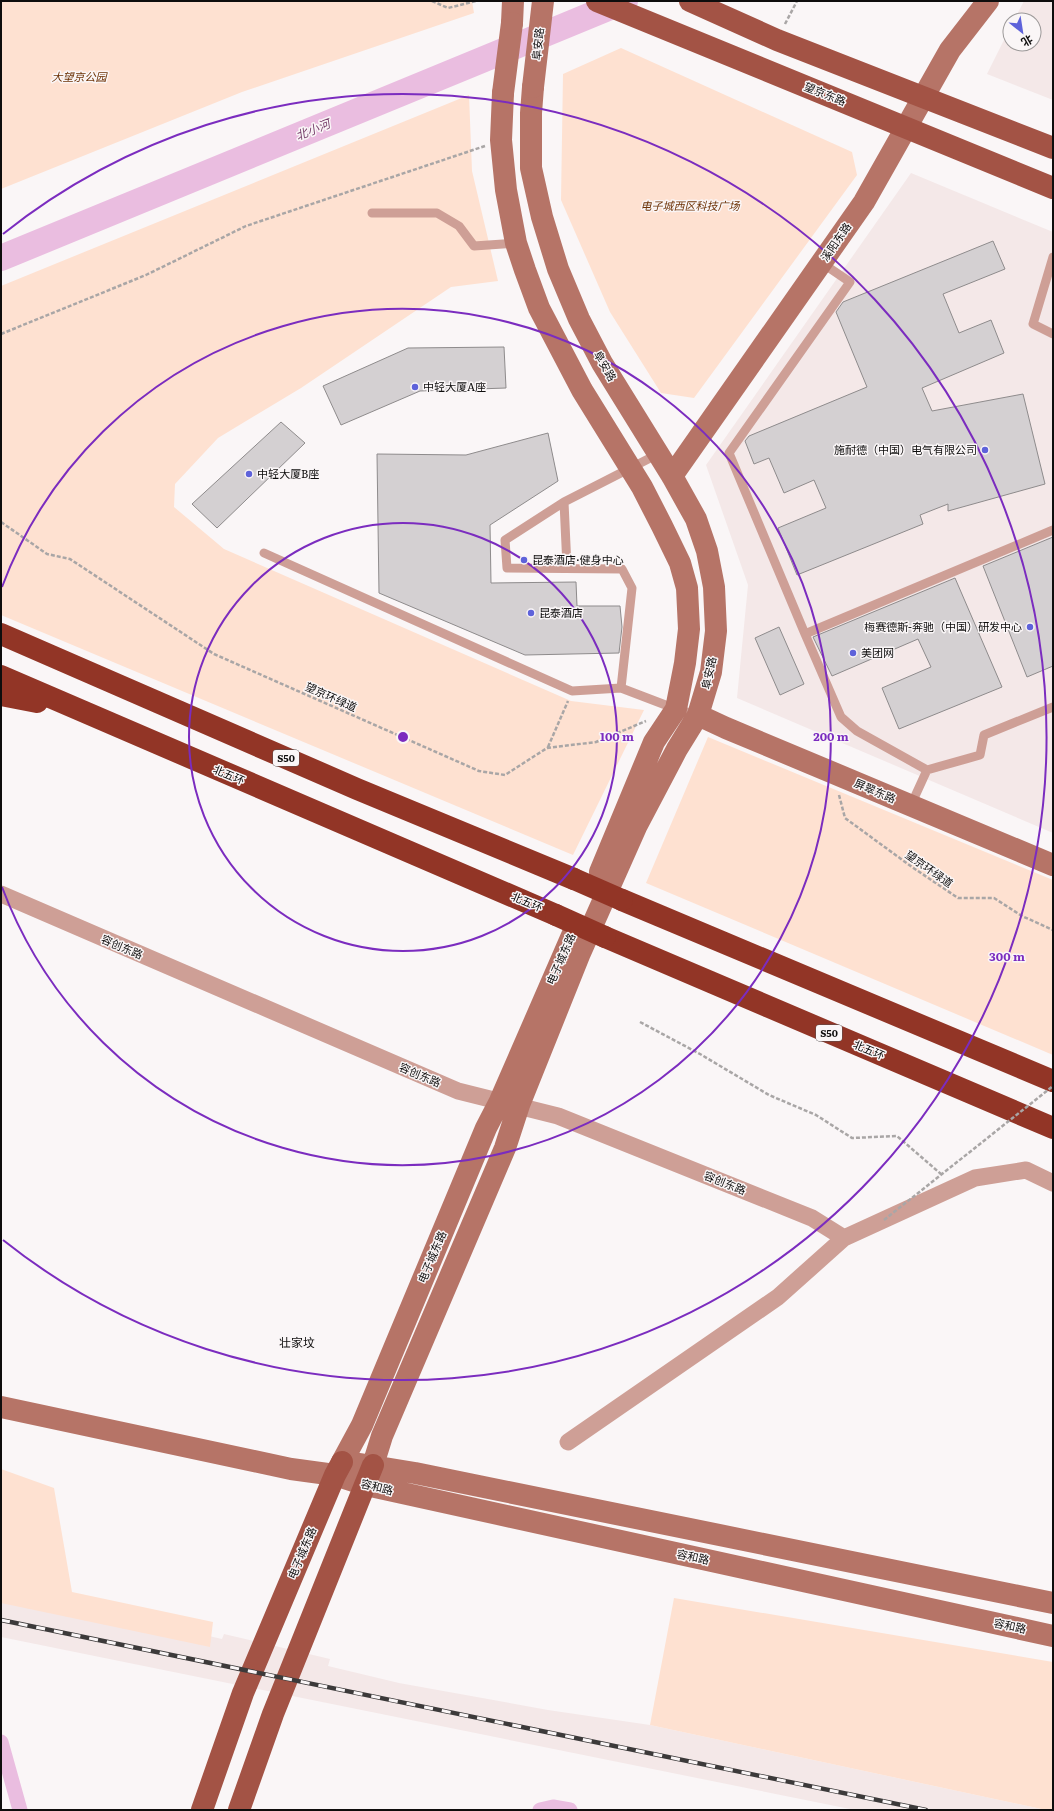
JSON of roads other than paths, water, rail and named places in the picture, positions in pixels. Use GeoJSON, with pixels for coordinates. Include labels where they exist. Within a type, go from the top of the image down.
{"type":"FeatureCollection","features":[{"type":"Feature","properties":{"kind":"highway","name":"S50"},"geometry":{"type":"LineString","coordinates":[[1,634],[357,789],[1053,1081]]}},
{"type":"Feature","properties":{"kind":"highway","name":"北五环"},"geometry":{"type":"LineString","coordinates":[[1,676],[605,937],[1053,1128]]}},
{"type":"Feature","properties":{"kind":"highway"},"geometry":{"type":"LineString","coordinates":[[1,695],[76,709]]}},
{"type":"Feature","properties":{"kind":"main road"},"geometry":{"type":"LineString","coordinates":[[513,1],[512,23],[503,93],[500,140],[506,190],[516,243],[539,308],[557,344],[582,390],[642,487],[677,557],[687,588],[689,630],[685,663],[676,709]]}},
{"type":"Feature","properties":{"kind":"main road","name":"阜安路"},"geometry":{"type":"LineString","coordinates":[[543,1],[531,113],[531,168],[542,217],[558,268],[579,319],[602,363],[672,476],[696,519],[707,551],[714,587],[716,630],[712,665],[698,715]]}},
{"type":"Feature","properties":{"kind":"main road","name":"望京东路"},"geometry":{"type":"LineString","coordinates":[[597,1],[1053,188]]}},
{"type":"Feature","properties":{"kind":"main road","name":"溪阳东路"},"geometry":{"type":"LineString","coordinates":[[672,476],[864,202],[907,128],[922,97],[950,50],[988,1]]}},
{"type":"Feature","properties":{"kind":"main road"},"geometry":{"type":"LineString","coordinates":[[699,5],[777,40],[1053,148]]}},
{"type":"Feature","properties":{"kind":"main road","name":"电子城东路"},"geometry":{"type":"LineString","coordinates":[[239,1810],[273,1714],[370,1475],[388,1422],[432,1316],[485,1199],[505,1148],[509,1103],[603,864],[654,742],[676,709]]}},
{"type":"Feature","properties":{"kind":"main road","name":"电子城东路"},"geometry":{"type":"LineString","coordinates":[[202,1810],[243,1693],[338,1469],[362,1425],[486,1128],[509,1103],[580,953],[636,827],[677,749],[698,715]]}},
{"type":"Feature","properties":{"kind":"main road","name":"屏翠东路"},"geometry":{"type":"LineString","coordinates":[[698,715],[833,774],[1053,865]]}},
{"type":"Feature","properties":{"kind":"main road"},"geometry":{"type":"LineString","coordinates":[[1,1396],[338,1469]]}},
{"type":"Feature","properties":{"kind":"main road"},"geometry":{"type":"LineString","coordinates":[[1,1407],[291,1469],[338,1469]]}},
{"type":"Feature","properties":{"kind":"main road","name":"容和路"},"geometry":{"type":"LineString","coordinates":[[338,1469],[1053,1603]]}},
{"type":"Feature","properties":{"kind":"main road","name":"容和路"},"geometry":{"type":"LineString","coordinates":[[370,1475],[1053,1636]]}},
{"type":"Feature","properties":{"kind":"street","name":"容创东路"},"geometry":{"type":"LineString","coordinates":[[1,894],[458,1091],[558,1116],[812,1218],[844,1238]]}},
{"type":"Feature","properties":{"kind":"street"},"geometry":{"type":"LineString","coordinates":[[568,1442],[778,1297],[844,1238],[975,1178],[1026,1170],[1053,1183]]}},
{"type":"Feature","properties":{"kind":"lane"},"geometry":{"type":"LineString","coordinates":[[372,213],[437,213],[459,226],[474,246],[516,243]]}},
{"type":"Feature","properties":{"kind":"lane"},"geometry":{"type":"LineString","coordinates":[[1053,257],[1033,324],[1053,334]]}},
{"type":"Feature","properties":{"kind":"lane"},"geometry":{"type":"LineString","coordinates":[[822,263],[850,282],[729,453],[840,717],[857,731],[927,770],[980,755],[984,735],[1053,707]]}},
{"type":"Feature","properties":{"kind":"lane"},"geometry":{"type":"LineString","coordinates":[[621,688],[632,588],[622,569],[507,568],[505,540],[564,502],[658,454]]}},
{"type":"Feature","properties":{"kind":"lane"},"geometry":{"type":"LineString","coordinates":[[564,502],[567,568]]}},
{"type":"Feature","properties":{"kind":"lane"},"geometry":{"type":"LineString","coordinates":[[804,634],[1053,530]]}},
{"type":"Feature","properties":{"kind":"lane"},"geometry":{"type":"LineString","coordinates":[[264,553],[572,691],[621,688],[676,709],[698,715]]}},
{"type":"Feature","properties":{"kind":"lane"},"geometry":{"type":"LineString","coordinates":[[910,806],[927,770]]}},
{"type":"Feature","properties":{"kind":"waterway","name":"北小河"},"geometry":{"type":"LineString","coordinates":[[1,258],[625,1]]}},
{"type":"Feature","properties":{"kind":"waterway"},"geometry":{"type":"LineString","coordinates":[[1,1742],[20,1810]]}},
{"type":"Feature","properties":{"kind":"waterway"},"geometry":{"type":"LineString","coordinates":[[540,1810],[553,1807],[570,1810]]}},
{"type":"Feature","properties":{"kind":"railway"},"geometry":{"type":"LineString","coordinates":[[1,1620],[926,1810]]}},
{"type":"Feature","properties":{"kind":"place","name":"中轻大厦A座"},"geometry":{"type":"Point","coordinates":[415,387]}},
{"type":"Feature","properties":{"kind":"place","name":"施耐德（中国）电气有限公司"},"geometry":{"type":"Point","coordinates":[985,450]}},
{"type":"Feature","properties":{"kind":"place","name":"中轻大厦B座"},"geometry":{"type":"Point","coordinates":[249,474]}},
{"type":"Feature","properties":{"kind":"place","name":"昆泰酒店·健身中心"},"geometry":{"type":"Point","coordinates":[524,560]}},
{"type":"Feature","properties":{"kind":"place","name":"昆泰酒店"},"geometry":{"type":"Point","coordinates":[531,613]}},
{"type":"Feature","properties":{"kind":"place","name":"梅赛德斯-奔驰（中国）研发中心"},"geometry":{"type":"Point","coordinates":[1030,627]}},
{"type":"Feature","properties":{"kind":"place","name":"美团网"},"geometry":{"type":"Point","coordinates":[853,653]}},
{"type":"Feature","properties":{"kind":"district","name":"壮家坟"},"geometry":{"type":"Point","coordinates":[297,1343]}},
{"type":"Feature","properties":{"kind":"park label","name":"大望京公园"},"geometry":{"type":"Point","coordinates":[79,77]}},
{"type":"Feature","properties":{"kind":"park label","name":"电子城西区科技广场"},"geometry":{"type":"Point","coordinates":[690,206]}}]}
